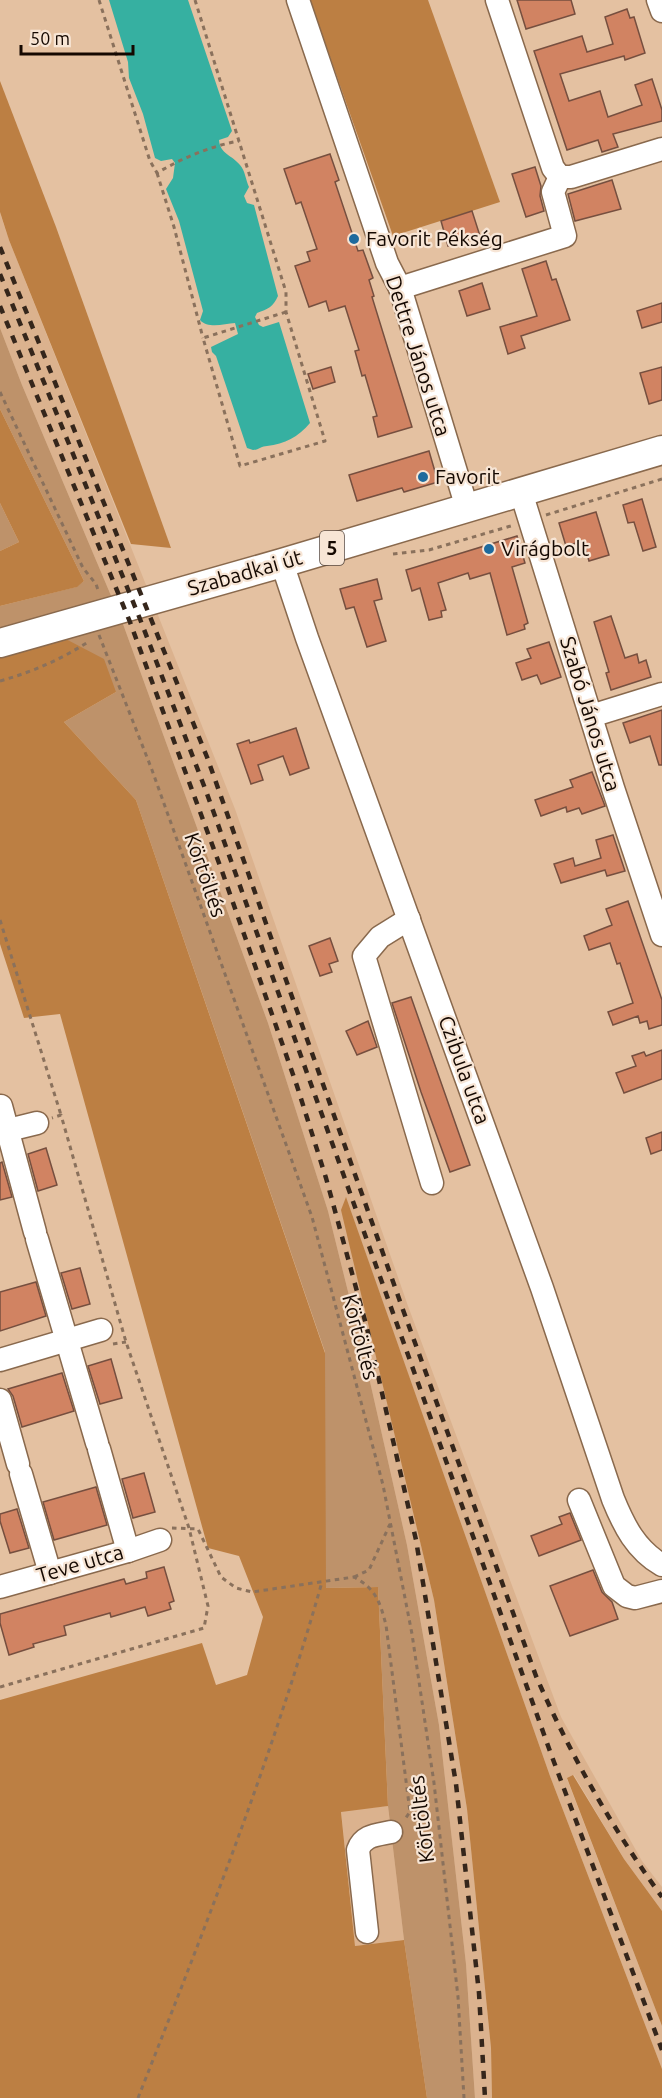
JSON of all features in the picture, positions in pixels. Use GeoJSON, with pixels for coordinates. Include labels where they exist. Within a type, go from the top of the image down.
{"type":"FeatureCollection","features":[{"type":"Feature","properties":{"kind":"main road","name":"Szabadkai út"},"geometry":{"type":"LineString","coordinates":[[0,643],[103,623],[282,563],[662,450]]}},
{"type":"Feature","properties":{"kind":"street","name":"Dettre János utca"},"geometry":{"type":"LineString","coordinates":[[298,0],[387,263],[400,288],[467,508]]}},
{"type":"Feature","properties":{"kind":"street"},"geometry":{"type":"LineString","coordinates":[[497,0],[553,168],[560,177]]}},
{"type":"Feature","properties":{"kind":"street"},"geometry":{"type":"LineString","coordinates":[[658,0],[662,11]]}},
{"type":"Feature","properties":{"kind":"street"},"geometry":{"type":"LineString","coordinates":[[560,177],[571,177],[662,148]]}},
{"type":"Feature","properties":{"kind":"street"},"geometry":{"type":"LineString","coordinates":[[400,288],[565,236],[553,192],[560,177]]}},
{"type":"Feature","properties":{"kind":"street","name":"Szabó János utca"},"geometry":{"type":"LineString","coordinates":[[521,492],[591,716],[660,922]]}},
{"type":"Feature","properties":{"kind":"street","name":"Czibula utca"},"geometry":{"type":"LineString","coordinates":[[282,563],[542,1288],[613,1499],[626,1530],[653,1559],[662,1565]]}},
{"type":"Feature","properties":{"kind":"street"},"geometry":{"type":"LineString","coordinates":[[591,716],[662,694]]}},
{"type":"Feature","properties":{"kind":"street"},"geometry":{"type":"LineString","coordinates":[[409,920],[380,937],[364,956],[432,1183]]}},
{"type":"Feature","properties":{"kind":"street"},"geometry":{"type":"LineString","coordinates":[[1,1106],[4,1131],[128,1551]]}},
{"type":"Feature","properties":{"kind":"street"},"geometry":{"type":"LineString","coordinates":[[4,1131],[36,1123]]}},
{"type":"Feature","properties":{"kind":"street"},"geometry":{"type":"LineString","coordinates":[[0,1360],[67,1340],[105,1338]]}},
{"type":"Feature","properties":{"kind":"street"},"geometry":{"type":"LineString","coordinates":[[0,1400],[50,1573]]}},
{"type":"Feature","properties":{"kind":"street"},"geometry":{"type":"LineString","coordinates":[[579,1500],[614,1586],[627,1596],[635,1598],[662,1591]]}},
{"type":"Feature","properties":{"kind":"street","name":"Teve utca"},"geometry":{"type":"LineString","coordinates":[[0,1587],[160,1540]]}},
{"type":"Feature","properties":{"kind":"street"},"geometry":{"type":"LineString","coordinates":[[367,1932],[358,1850],[366,1838],[391,1832]]}},
{"type":"Feature","properties":{"kind":"path"},"geometry":{"type":"LineString","coordinates":[[99,0],[150,160],[158,173],[240,466],[325,441],[286,312],[286,292],[195,0]]}},
{"type":"Feature","properties":{"kind":"path"},"geometry":{"type":"LineString","coordinates":[[158,173],[175,163],[239,141]]}},
{"type":"Feature","properties":{"kind":"path"},"geometry":{"type":"LineString","coordinates":[[203,338],[286,312]]}},
{"type":"Feature","properties":{"kind":"path","name":"Körtöltés"},"geometry":{"type":"LineString","coordinates":[[0,392],[83,568],[96,584],[103,623],[152,770],[312,1217],[360,1396],[390,1523],[412,1634],[434,1783],[458,1996],[464,2098]]}},
{"type":"Feature","properties":{"kind":"path"},"geometry":{"type":"LineString","coordinates":[[0,681],[37,670],[68,655],[103,623]]}},
{"type":"Feature","properties":{"kind":"path"},"geometry":{"type":"LineString","coordinates":[[0,920],[61,1115],[126,1342],[189,1528],[208,1605],[204,1628],[0,1687]]}},
{"type":"Feature","properties":{"kind":"path"},"geometry":{"type":"LineString","coordinates":[[36,1123],[61,1115]]}},
{"type":"Feature","properties":{"kind":"path"},"geometry":{"type":"LineString","coordinates":[[105,1338],[126,1342]]}},
{"type":"Feature","properties":{"kind":"path"},"geometry":{"type":"LineString","coordinates":[[160,1540],[173,1528],[198,1529],[221,1577],[236,1588],[252,1592],[354,1577],[369,1569],[390,1523]]}},
{"type":"Feature","properties":{"kind":"path"},"geometry":{"type":"LineString","coordinates":[[354,1577],[367,1584],[380,1602],[386,1625],[411,1812],[400,1826],[391,1832]]}},
{"type":"Feature","properties":{"kind":"path"},"geometry":{"type":"LineString","coordinates":[[138,2098],[257,1786],[302,1651],[322,1582]]}},
{"type":"Feature","properties":{"kind":"shaded area"},"geometry":{"type":"Polygon","coordinates":[[[310,0],[428,0],[500,202],[393,236],[310,0]]]}},
{"type":"Feature","properties":{"kind":"shaded area"},"geometry":{"type":"Polygon","coordinates":[[[0,81],[56,227],[171,548],[131,544],[9,240],[0,212],[0,81]]]}},
{"type":"Feature","properties":{"kind":"shaded area"},"geometry":{"type":"Polygon","coordinates":[[[0,213],[235,809],[408,1306],[561,1717],[642,1861],[662,1887],[662,1911],[624,1859],[574,1775],[567,1779],[662,2026],[662,2069],[550,1776],[346,1198],[342,1210],[434,1600],[467,1809],[491,2048],[492,2098],[475,2098],[466,1964],[439,1725],[407,1545],[328,1211],[268,1023],[123,624],[0,328],[0,213]]]}},
{"type":"Feature","properties":{"kind":"shaded area"},"geometry":{"type":"Polygon","coordinates":[[[0,328],[123,624],[268,1023],[328,1211],[407,1545],[439,1725],[466,1964],[475,2098],[427,2098],[404,1940],[388,1806],[378,1587],[325,1588],[325,1352],[136,800],[64,722],[116,692],[0,654],[0,606],[76,587],[84,581],[0,409],[0,328]]]}},
{"type":"Feature","properties":{"kind":"shaded area"},"geometry":{"type":"Polygon","coordinates":[[[0,409],[84,581],[77,587],[0,606],[0,551],[19,542],[0,503],[0,409]]]}},
{"type":"Feature","properties":{"kind":"shaded area"},"geometry":{"type":"Polygon","coordinates":[[[0,503],[19,542],[0,551],[0,503]]]}},
{"type":"Feature","properties":{"kind":"shaded area"},"geometry":{"type":"Polygon","coordinates":[[[60,636],[104,659],[116,692],[64,722],[136,800],[325,1353],[326,1588],[378,1587],[388,1806],[341,1812],[355,1946],[404,1940],[427,2098],[0,2098],[0,1700],[202,1643],[216,1685],[247,1675],[263,1617],[239,1556],[208,1548],[60,1014],[24,1018],[0,944],[0,654],[60,636]]]}},
{"type":"Feature","properties":{"kind":"shaded area"},"geometry":{"type":"Polygon","coordinates":[[[346,1197],[550,1776],[662,2069],[662,2098],[492,2098],[491,2048],[467,1809],[434,1600],[341,1210],[346,1197]]]}},
{"type":"Feature","properties":{"kind":"shaded area"},"geometry":{"type":"Polygon","coordinates":[[[573,1775],[624,1859],[662,1911],[662,2026],[567,1778],[573,1775]]]}},
{"type":"Feature","properties":{"kind":"shaded area"},"geometry":{"type":"Polygon","coordinates":[[[388,1806],[404,1940],[355,1946],[341,1811],[388,1806]]]}},
{"type":"Feature","properties":{"kind":"water"},"geometry":{"type":"Polygon","coordinates":[[[109,0],[188,0],[232,131],[228,137],[219,140],[220,145],[240,165],[244,173],[249,187],[244,196],[247,203],[254,205],[278,296],[272,305],[257,313],[255,317],[259,325],[263,327],[279,322],[310,423],[296,436],[285,442],[255,450],[247,448],[211,347],[238,334],[235,323],[212,325],[200,320],[203,311],[179,221],[166,189],[173,178],[175,163],[172,159],[161,161],[155,158],[143,114],[129,78],[128,62],[109,0]]]}},
{"type":"Feature","properties":{"kind":"building"},"geometry":{"type":"Polygon","coordinates":[[[517,0],[571,0],[575,14],[526,29],[517,0]]]}},
{"type":"Feature","properties":{"kind":"building"},"geometry":{"type":"Polygon","coordinates":[[[627,9],[630,18],[634,17],[645,53],[625,60],[624,56],[560,74],[569,101],[600,91],[608,117],[642,105],[635,85],[652,79],[662,110],[662,121],[613,134],[618,147],[602,152],[598,140],[567,150],[534,51],[582,36],[587,52],[613,44],[605,17],[627,9]]]}},
{"type":"Feature","properties":{"kind":"building"},"geometry":{"type":"Polygon","coordinates":[[[330,154],[339,180],[335,182],[358,251],[363,250],[373,278],[369,280],[374,296],[372,297],[412,427],[378,437],[373,417],[377,416],[365,375],[362,376],[355,351],[359,350],[345,306],[329,311],[326,301],[309,307],[295,266],[310,261],[307,252],[317,249],[301,202],[296,204],[284,169],[330,154]]]}},
{"type":"Feature","properties":{"kind":"building"},"geometry":{"type":"Polygon","coordinates":[[[535,167],[541,186],[540,196],[544,211],[526,217],[512,174],[535,167]]]}},
{"type":"Feature","properties":{"kind":"building"},"geometry":{"type":"Polygon","coordinates":[[[612,180],[621,209],[575,221],[568,194],[612,180]]]}},
{"type":"Feature","properties":{"kind":"building"},"geometry":{"type":"Polygon","coordinates":[[[472,211],[480,236],[448,246],[441,221],[472,211]]]}},
{"type":"Feature","properties":{"kind":"building"},"geometry":{"type":"Polygon","coordinates":[[[546,261],[552,280],[556,279],[570,320],[521,336],[525,348],[508,354],[500,327],[537,316],[522,269],[546,261]]]}},
{"type":"Feature","properties":{"kind":"building"},"geometry":{"type":"Polygon","coordinates":[[[482,283],[490,309],[467,316],[459,291],[482,283]]]}},
{"type":"Feature","properties":{"kind":"building"},"geometry":{"type":"Polygon","coordinates":[[[662,303],[662,322],[642,328],[637,311],[662,303]]]}},
{"type":"Feature","properties":{"kind":"building"},"geometry":{"type":"Polygon","coordinates":[[[331,367],[335,382],[313,389],[308,374],[331,367]]]}},
{"type":"Feature","properties":{"kind":"building"},"geometry":{"type":"Polygon","coordinates":[[[662,367],[662,400],[649,404],[640,373],[662,367]]]}},
{"type":"Feature","properties":{"kind":"building"},"geometry":{"type":"Polygon","coordinates":[[[429,451],[438,482],[404,492],[402,488],[357,501],[349,475],[429,451]]]}},
{"type":"Feature","properties":{"kind":"building"},"geometry":{"type":"Polygon","coordinates":[[[642,499],[656,547],[643,551],[634,522],[628,523],[623,505],[642,499]]]}},
{"type":"Feature","properties":{"kind":"building"},"geometry":{"type":"Polygon","coordinates":[[[596,512],[609,555],[589,561],[583,541],[566,546],[559,523],[596,512]]]}},
{"type":"Feature","properties":{"kind":"building"},"geometry":{"type":"Polygon","coordinates":[[[517,536],[525,563],[512,567],[528,623],[524,625],[525,629],[507,635],[490,573],[470,579],[468,573],[438,583],[446,610],[441,611],[442,617],[429,620],[420,588],[412,591],[406,570],[517,536]]]}},
{"type":"Feature","properties":{"kind":"building"},"geometry":{"type":"Polygon","coordinates":[[[377,579],[382,599],[374,601],[386,641],[367,647],[354,607],[346,609],[340,589],[377,579]]]}},
{"type":"Feature","properties":{"kind":"building"},"geometry":{"type":"Polygon","coordinates":[[[611,616],[625,658],[637,654],[639,663],[646,660],[651,677],[611,690],[606,673],[609,672],[594,622],[611,616]]]}},
{"type":"Feature","properties":{"kind":"building"},"geometry":{"type":"Polygon","coordinates":[[[549,642],[561,677],[541,684],[537,675],[522,680],[516,663],[531,658],[527,649],[549,642]]]}},
{"type":"Feature","properties":{"kind":"building"},"geometry":{"type":"Polygon","coordinates":[[[662,710],[662,765],[659,765],[650,736],[630,743],[623,723],[662,710]]]}},
{"type":"Feature","properties":{"kind":"building"},"geometry":{"type":"Polygon","coordinates":[[[296,728],[309,768],[290,775],[283,756],[258,765],[263,780],[251,784],[237,744],[249,740],[250,743],[296,728]]]}},
{"type":"Feature","properties":{"kind":"building"},"geometry":{"type":"Polygon","coordinates":[[[592,772],[605,806],[582,814],[579,808],[567,812],[566,807],[541,816],[535,800],[573,787],[570,780],[592,772]]]}},
{"type":"Feature","properties":{"kind":"building"},"geometry":{"type":"Polygon","coordinates":[[[613,835],[625,871],[607,876],[605,870],[561,883],[554,864],[573,858],[575,866],[601,858],[596,840],[613,835]]]}},
{"type":"Feature","properties":{"kind":"building"},"geometry":{"type":"Polygon","coordinates":[[[628,901],[662,1000],[662,1025],[649,1029],[647,1021],[640,1023],[638,1016],[613,1025],[608,1012],[633,1003],[620,963],[617,964],[610,943],[589,950],[584,936],[612,925],[606,909],[628,901]]]}},
{"type":"Feature","properties":{"kind":"building"},"geometry":{"type":"Polygon","coordinates":[[[330,938],[338,961],[329,964],[332,972],[320,976],[309,946],[330,938]]]}},
{"type":"Feature","properties":{"kind":"building"},"geometry":{"type":"Polygon","coordinates":[[[411,997],[470,1165],[450,1172],[392,1003],[411,997]]]}},
{"type":"Feature","properties":{"kind":"building"},"geometry":{"type":"Polygon","coordinates":[[[368,1021],[377,1047],[357,1055],[346,1031],[368,1021]]]}},
{"type":"Feature","properties":{"kind":"building"},"geometry":{"type":"Polygon","coordinates":[[[662,1050],[662,1079],[624,1093],[616,1073],[636,1066],[632,1056],[644,1052],[646,1056],[662,1050]]]}},
{"type":"Feature","properties":{"kind":"building"},"geometry":{"type":"Polygon","coordinates":[[[662,1132],[662,1150],[651,1154],[646,1138],[662,1132]]]}},
{"type":"Feature","properties":{"kind":"building"},"geometry":{"type":"Polygon","coordinates":[[[46,1148],[57,1185],[38,1191],[28,1154],[46,1148]]]}},
{"type":"Feature","properties":{"kind":"building"},"geometry":{"type":"Polygon","coordinates":[[[2,1162],[12,1197],[0,1200],[0,1163],[2,1162]]]}},
{"type":"Feature","properties":{"kind":"building"},"geometry":{"type":"Polygon","coordinates":[[[80,1268],[90,1304],[72,1309],[61,1273],[80,1268]]]}},
{"type":"Feature","properties":{"kind":"building"},"geometry":{"type":"Polygon","coordinates":[[[36,1282],[46,1316],[0,1331],[0,1292],[36,1282]]]}},
{"type":"Feature","properties":{"kind":"building"},"geometry":{"type":"Polygon","coordinates":[[[111,1359],[122,1398],[100,1404],[88,1366],[111,1359]]]}},
{"type":"Feature","properties":{"kind":"building"},"geometry":{"type":"Polygon","coordinates":[[[62,1373],[74,1411],[22,1427],[13,1396],[8,1389],[62,1373]]]}},
{"type":"Feature","properties":{"kind":"building"},"geometry":{"type":"Polygon","coordinates":[[[144,1473],[155,1512],[133,1518],[122,1479],[144,1473]]]}},
{"type":"Feature","properties":{"kind":"building"},"geometry":{"type":"Polygon","coordinates":[[[96,1487],[107,1525],[54,1540],[43,1502],[96,1487]]]}},
{"type":"Feature","properties":{"kind":"building"},"geometry":{"type":"Polygon","coordinates":[[[17,1509],[29,1548],[10,1553],[0,1514],[17,1509]]]}},
{"type":"Feature","properties":{"kind":"building"},"geometry":{"type":"Polygon","coordinates":[[[570,1513],[581,1540],[539,1556],[531,1536],[562,1524],[559,1517],[570,1513]]]}},
{"type":"Feature","properties":{"kind":"building"},"geometry":{"type":"Polygon","coordinates":[[[164,1567],[174,1601],[169,1603],[171,1609],[148,1616],[145,1607],[111,1617],[110,1613],[64,1626],[66,1635],[33,1644],[34,1647],[9,1655],[0,1623],[0,1614],[124,1579],[126,1584],[147,1578],[146,1572],[164,1567]]]}},
{"type":"Feature","properties":{"kind":"building"},"geometry":{"type":"Polygon","coordinates":[[[593,1570],[602,1592],[612,1602],[618,1619],[570,1636],[550,1586],[593,1570]]]}},
{"type":"Feature","properties":{"kind":"railway"},"geometry":{"type":"LineString","coordinates":[[0,247],[207,757],[536,1676],[593,1790],[662,1897]]}},
{"type":"Feature","properties":{"kind":"railway"},"geometry":{"type":"LineString","coordinates":[[0,274],[140,619],[206,791],[551,1754],[662,2050]]}},
{"type":"Feature","properties":{"kind":"railway"},"geometry":{"type":"LineString","coordinates":[[0,306],[130,622],[223,874],[297,1086],[326,1178],[367,1328],[416,1540],[456,1784],[479,1993],[485,2098]]}},
{"type":"Feature","properties":{"kind":"place","name":"Favorit Pékség"},"geometry":{"type":"Point","coordinates":[354,239]}},
{"type":"Feature","properties":{"kind":"place","name":"Favorit"},"geometry":{"type":"Point","coordinates":[423,477]}},
{"type":"Feature","properties":{"kind":"place","name":"Virágbolt"},"geometry":{"type":"Point","coordinates":[489,549]}}]}
